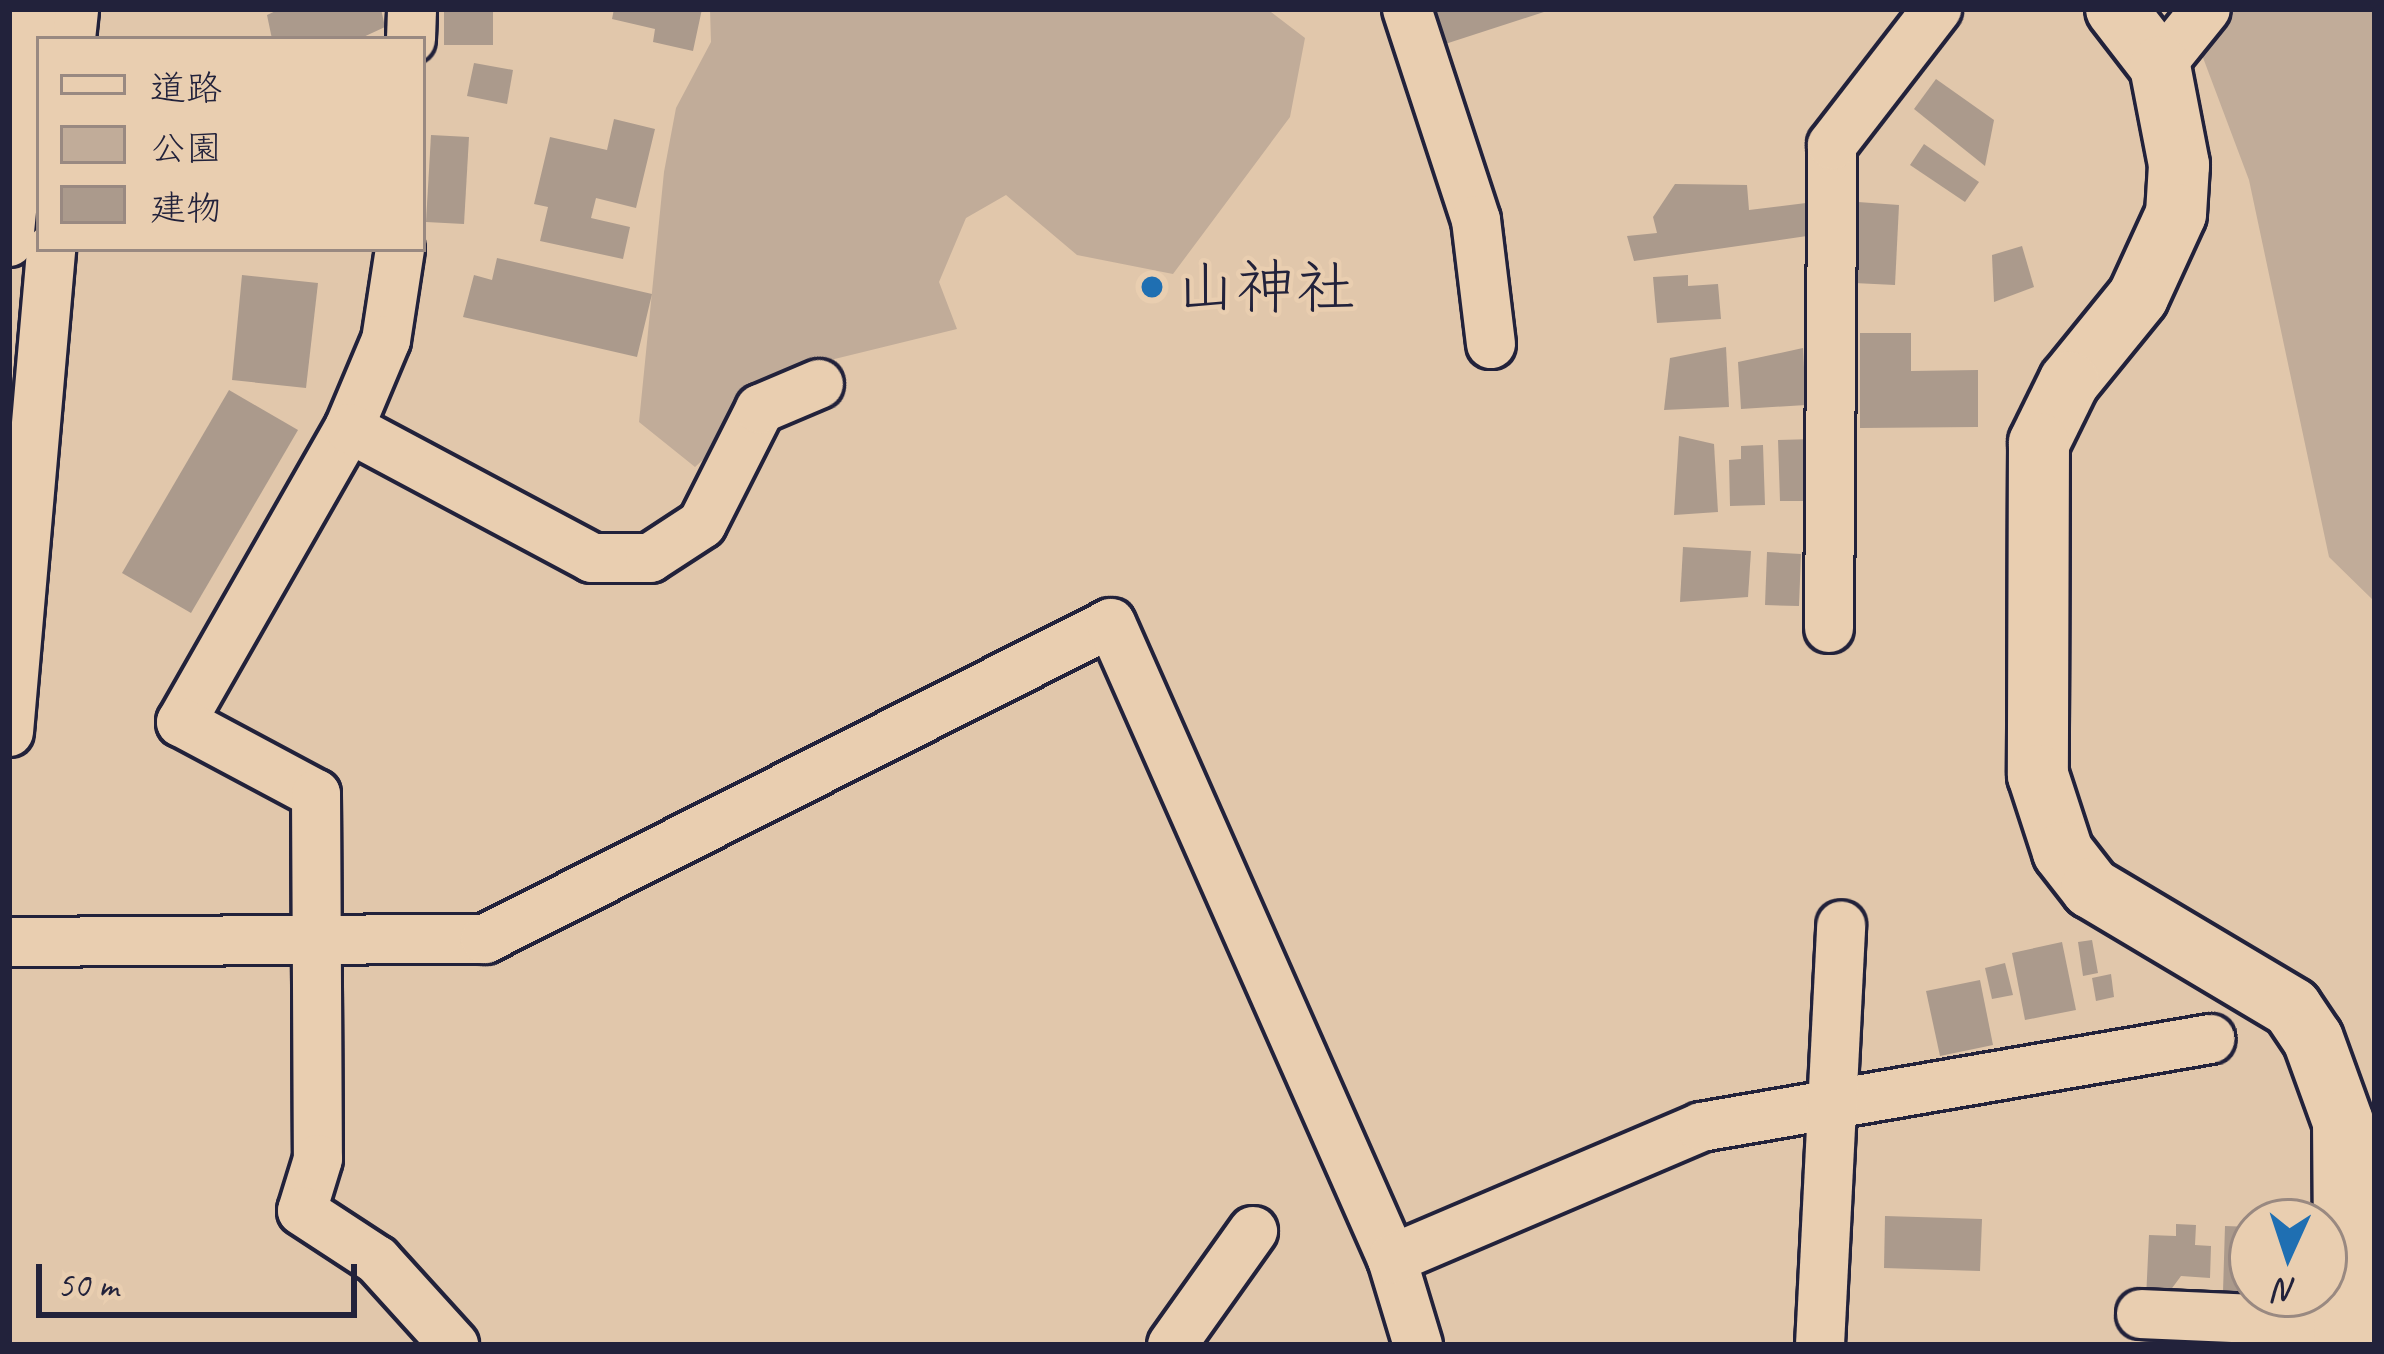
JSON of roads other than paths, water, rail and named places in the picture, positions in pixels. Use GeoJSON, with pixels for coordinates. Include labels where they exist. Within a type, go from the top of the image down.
{"type":"FeatureCollection","features":[{"type":"Feature","properties":{"kind":"main road"},"geometry":{"type":"LineString","coordinates":[[2116,9],[2160,66],[2180,165],[2176,214],[2138,297],[2069,382],[2039,443],[2038,775],[2063,852],[2091,888],[2292,1008],[2313,1039],[2343,1122],[2346,1334]]}},
{"type":"Feature","properties":{"kind":"street"},"geometry":{"type":"LineString","coordinates":[[9,242],[32,9]]}},
{"type":"Feature","properties":{"kind":"street"},"geometry":{"type":"LineString","coordinates":[[1407,9],[1476,220],[1491,344]]}},
{"type":"Feature","properties":{"kind":"street"},"geometry":{"type":"LineString","coordinates":[[1829,628],[1832,145],[1937,9]]}},
{"type":"Feature","properties":{"kind":"street"},"geometry":{"type":"LineString","coordinates":[[2160,66],[2206,9]]}},
{"type":"Feature","properties":{"kind":"street"},"geometry":{"type":"LineString","coordinates":[[9,732],[51,252]]}},
{"type":"Feature","properties":{"kind":"street"},"geometry":{"type":"LineString","coordinates":[[400,252],[386,340],[350,428],[181,722],[316,794],[321,942],[318,1159],[302,1211],[377,1260],[454,1345]]}},
{"type":"Feature","properties":{"kind":"street"},"geometry":{"type":"LineString","coordinates":[[350,428],[592,558],[650,558],[702,524],[760,410],[819,384]]}},
{"type":"Feature","properties":{"kind":"street"},"geometry":{"type":"LineString","coordinates":[[9,942],[485,939],[1111,623],[1392,1259],[1418,1345]]}},
{"type":"Feature","properties":{"kind":"street"},"geometry":{"type":"LineString","coordinates":[[1820,1345],[1840,926]]}},
{"type":"Feature","properties":{"kind":"street"},"geometry":{"type":"LineString","coordinates":[[1392,1259],[1701,1127],[2210,1040]]}},
{"type":"Feature","properties":{"kind":"street"},"geometry":{"type":"LineString","coordinates":[[1172,1345],[1253,1231]]}},
{"type":"Feature","properties":{"kind":"street"},"geometry":{"type":"LineString","coordinates":[[2141,1314],[2346,1334]]}},
{"type":"Feature","properties":{"kind":"place","name":"山神社"},"geometry":{"type":"Point","coordinates":[1152,287]}}]}
